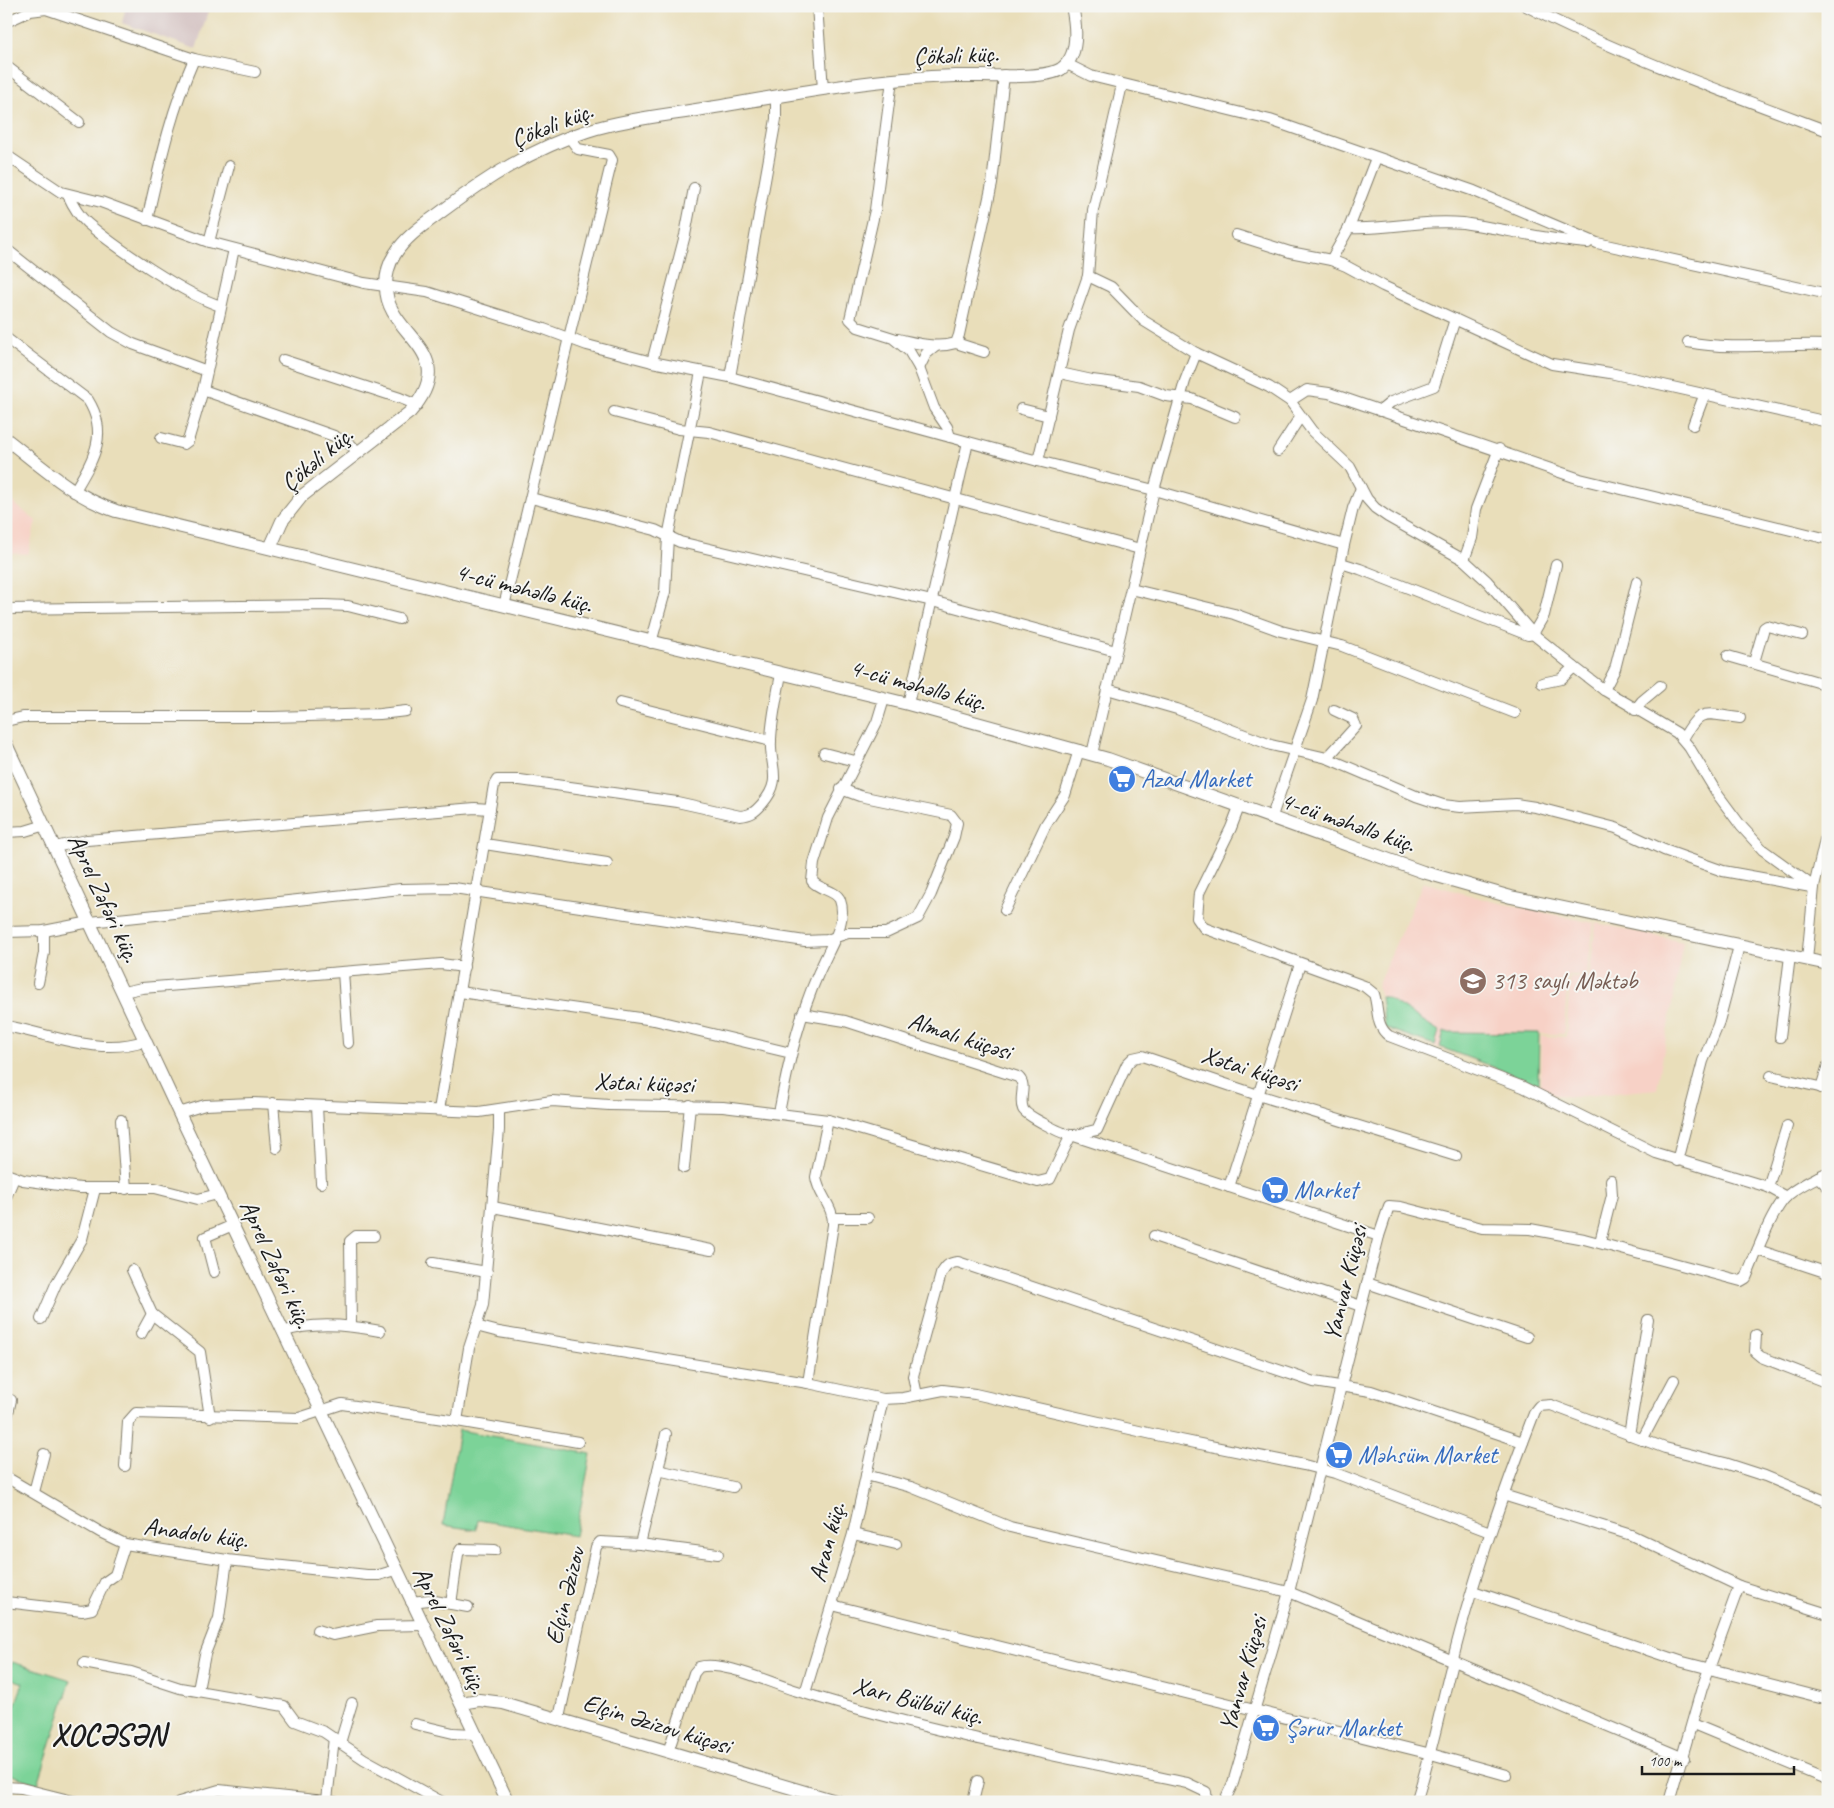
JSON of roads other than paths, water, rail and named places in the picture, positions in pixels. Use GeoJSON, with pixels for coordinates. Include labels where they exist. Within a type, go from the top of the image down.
{"type":"FeatureCollection","features":[{"type":"Feature","properties":{"kind":"street"},"geometry":{"type":"LineString","coordinates":[[817,6],[823,89]]}},
{"type":"Feature","properties":{"kind":"street"},"geometry":{"type":"LineString","coordinates":[[1072,6],[1075,38],[1067,64],[1091,76],[1270,120],[1474,191],[1597,243]]}},
{"type":"Feature","properties":{"kind":"street"},"geometry":{"type":"LineString","coordinates":[[1526,6],[1567,27],[1703,84],[1828,131]]}},
{"type":"Feature","properties":{"kind":"street"},"geometry":{"type":"LineString","coordinates":[[6,22],[30,11],[46,9],[194,60],[255,72]]}},
{"type":"Feature","properties":{"kind":"street"},"geometry":{"type":"LineString","coordinates":[[148,220],[165,136],[177,97],[194,60]]}},
{"type":"Feature","properties":{"kind":"street","name":"Çökəli küç."},"geometry":{"type":"LineString","coordinates":[[270,548],[282,521],[302,496],[359,453],[417,405],[428,382],[427,362],[415,340],[390,305],[386,286],[390,263],[396,253],[420,228],[502,169],[570,137],[619,124],[823,89],[892,80],[949,76],[1046,74],[1062,69],[1067,64]]}},
{"type":"Feature","properties":{"kind":"street"},"geometry":{"type":"LineString","coordinates":[[6,66],[79,122]]}},
{"type":"Feature","properties":{"kind":"street"},"geometry":{"type":"LineString","coordinates":[[956,342],[992,184],[1004,75]]}},
{"type":"Feature","properties":{"kind":"street"},"geometry":{"type":"LineString","coordinates":[[892,80],[875,210],[850,319],[858,327],[893,338],[936,346],[956,342],[984,352]]}},
{"type":"Feature","properties":{"kind":"street"},"geometry":{"type":"LineString","coordinates":[[1038,461],[1069,330],[1088,276],[1093,210],[1122,85]]}},
{"type":"Feature","properties":{"kind":"street"},"geometry":{"type":"LineString","coordinates":[[730,377],[776,119],[776,97]]}},
{"type":"Feature","properties":{"kind":"street"},"geometry":{"type":"LineString","coordinates":[[504,606],[612,160],[609,155],[603,152],[578,149],[570,137]]}},
{"type":"Feature","properties":{"kind":"street"},"geometry":{"type":"LineString","coordinates":[[6,155],[68,195],[94,200],[209,242],[364,283],[441,296],[569,338],[652,362],[730,377],[1038,461],[1154,490],[1344,545]]}},
{"type":"Feature","properties":{"kind":"street"},"geometry":{"type":"LineString","coordinates":[[1331,260],[1349,228],[1376,158]]}},
{"type":"Feature","properties":{"kind":"street"},"geometry":{"type":"LineString","coordinates":[[209,242],[229,166]]}},
{"type":"Feature","properties":{"kind":"street"},"geometry":{"type":"LineString","coordinates":[[652,362],[678,263],[694,188]]}},
{"type":"Feature","properties":{"kind":"street"},"geometry":{"type":"LineString","coordinates":[[68,195],[78,214],[87,223],[159,272],[201,298],[221,306]]}},
{"type":"Feature","properties":{"kind":"street"},"geometry":{"type":"LineString","coordinates":[[1349,228],[1378,228],[1428,222],[1463,223],[1564,241],[1597,243],[1828,294]]}},
{"type":"Feature","properties":{"kind":"street"},"geometry":{"type":"LineString","coordinates":[[1236,235],[1299,255],[1331,260],[1552,364],[1610,373],[1704,396],[1828,422]]}},
{"type":"Feature","properties":{"kind":"street"},"geometry":{"type":"LineString","coordinates":[[6,249],[111,332],[133,344],[207,371]]}},
{"type":"Feature","properties":{"kind":"street"},"geometry":{"type":"LineString","coordinates":[[161,438],[179,444],[184,444],[188,441],[203,390],[234,249]]}},
{"type":"Feature","properties":{"kind":"street"},"geometry":{"type":"LineString","coordinates":[[1088,276],[1112,287],[1144,322],[1196,353],[1269,387],[1290,401],[1312,431],[1346,462],[1367,499],[1388,517],[1464,560],[1487,581],[1533,634],[1574,668],[1604,690],[1635,710],[1668,727],[1683,739],[1718,795],[1741,826],[1763,850],[1814,887]]}},
{"type":"Feature","properties":{"kind":"street"},"geometry":{"type":"LineString","coordinates":[[1380,411],[1391,402],[1434,386],[1456,319]]}},
{"type":"Feature","properties":{"kind":"street"},"geometry":{"type":"LineString","coordinates":[[6,338],[88,400],[94,411],[98,446],[74,492]]}},
{"type":"Feature","properties":{"kind":"street"},"geometry":{"type":"LineString","coordinates":[[893,338],[909,351],[919,368],[928,394],[947,427],[950,437]]}},
{"type":"Feature","properties":{"kind":"street"},"geometry":{"type":"LineString","coordinates":[[1688,342],[1714,347],[1787,344],[1828,346]]}},
{"type":"Feature","properties":{"kind":"street"},"geometry":{"type":"LineString","coordinates":[[919,368],[926,354],[936,346]]}},
{"type":"Feature","properties":{"kind":"street"},"geometry":{"type":"LineString","coordinates":[[1092,754],[1154,490],[1180,398],[1196,353]]}},
{"type":"Feature","properties":{"kind":"street"},"geometry":{"type":"LineString","coordinates":[[283,360],[417,405]]}},
{"type":"Feature","properties":{"kind":"street"},"geometry":{"type":"LineString","coordinates":[[651,642],[665,592],[668,537],[688,430],[702,372]]}},
{"type":"Feature","properties":{"kind":"street"},"geometry":{"type":"LineString","coordinates":[[1060,373],[1092,380],[1130,384],[1166,396],[1192,399],[1235,417]]}},
{"type":"Feature","properties":{"kind":"street"},"geometry":{"type":"LineString","coordinates":[[203,390],[334,436],[351,445],[359,453]]}},
{"type":"Feature","properties":{"kind":"street"},"geometry":{"type":"LineString","coordinates":[[1290,401],[1307,390],[1316,390],[1617,489],[1828,539]]}},
{"type":"Feature","properties":{"kind":"street"},"geometry":{"type":"LineString","coordinates":[[1693,425],[1704,396]]}},
{"type":"Feature","properties":{"kind":"street"},"geometry":{"type":"LineString","coordinates":[[1020,409],[1049,416]]}},
{"type":"Feature","properties":{"kind":"street"},"geometry":{"type":"LineString","coordinates":[[614,412],[665,426],[709,432],[1140,550]]}},
{"type":"Feature","properties":{"kind":"street"},"geometry":{"type":"LineString","coordinates":[[1278,451],[1300,417]]}},
{"type":"Feature","properties":{"kind":"street","name":"4-cü məhəllə küç."},"geometry":{"type":"LineString","coordinates":[[6,439],[74,492],[99,506],[116,511],[908,704],[1079,750],[1423,872],[1511,897],[1828,964]]}},
{"type":"Feature","properties":{"kind":"street"},"geometry":{"type":"LineString","coordinates":[[908,704],[968,442]]}},
{"type":"Feature","properties":{"kind":"street"},"geometry":{"type":"LineString","coordinates":[[1464,560],[1472,538],[1476,509],[1499,449]]}},
{"type":"Feature","properties":{"kind":"street"},"geometry":{"type":"LineString","coordinates":[[1271,819],[1312,700],[1344,545],[1353,508],[1361,488]]}},
{"type":"Feature","properties":{"kind":"street"},"geometry":{"type":"LineString","coordinates":[[531,498],[629,522],[690,544],[932,602],[1116,651]]}},
{"type":"Feature","properties":{"kind":"street"},"geometry":{"type":"LineString","coordinates":[[1341,563],[1521,634],[1533,634]]}},
{"type":"Feature","properties":{"kind":"street"},"geometry":{"type":"LineString","coordinates":[[1533,634],[1544,615],[1556,565]]}},
{"type":"Feature","properties":{"kind":"street"},"geometry":{"type":"LineString","coordinates":[[1604,690],[1615,669],[1637,582]]}},
{"type":"Feature","properties":{"kind":"street"},"geometry":{"type":"LineString","coordinates":[[1131,588],[1234,614],[1281,631],[1325,641],[1515,713]]}},
{"type":"Feature","properties":{"kind":"street"},"geometry":{"type":"LineString","coordinates":[[6,609],[324,605],[348,606],[399,619]]}},
{"type":"Feature","properties":{"kind":"street"},"geometry":{"type":"LineString","coordinates":[[1754,662],[1764,628],[1767,626],[1802,635]]}},
{"type":"Feature","properties":{"kind":"street"},"geometry":{"type":"LineString","coordinates":[[1728,656],[1828,685]]}},
{"type":"Feature","properties":{"kind":"street"},"geometry":{"type":"LineString","coordinates":[[1542,683],[1561,679],[1574,668]]}},
{"type":"Feature","properties":{"kind":"street"},"geometry":{"type":"LineString","coordinates":[[439,1110],[494,786],[501,778],[677,802],[740,816],[748,815],[760,807],[774,786],[776,776],[771,741],[781,674]]}},
{"type":"Feature","properties":{"kind":"street"},"geometry":{"type":"LineString","coordinates":[[1635,710],[1642,701],[1660,686]]}},
{"type":"Feature","properties":{"kind":"street"},"geometry":{"type":"LineString","coordinates":[[1106,689],[1177,709],[1271,745],[1327,758],[1416,796],[1443,805],[1460,807],[1516,804],[1535,806],[1624,831],[1664,850],[1724,871],[1814,887]]}},
{"type":"Feature","properties":{"kind":"street"},"geometry":{"type":"LineString","coordinates":[[779,1113],[791,1053],[802,1014],[836,937],[841,918],[839,899],[836,895],[816,887],[811,875],[822,832],[855,761],[877,722],[884,699]]}},
{"type":"Feature","properties":{"kind":"street"},"geometry":{"type":"LineString","coordinates":[[620,703],[771,741]]}},
{"type":"Feature","properties":{"kind":"street"},"geometry":{"type":"LineString","coordinates":[[1327,758],[1356,726],[1352,718],[1334,710]]}},
{"type":"Feature","properties":{"kind":"street"},"geometry":{"type":"LineString","coordinates":[[6,721],[23,717],[272,717],[380,714],[406,711]]}},
{"type":"Feature","properties":{"kind":"street"},"geometry":{"type":"LineString","coordinates":[[1683,739],[1694,719],[1700,715],[1740,718]]}},
{"type":"Feature","properties":{"kind":"street","name":"Aprel Zəfəri küç."},"geometry":{"type":"LineString","coordinates":[[6,744],[179,1113],[508,1802]]}},
{"type":"Feature","properties":{"kind":"street"},"geometry":{"type":"LineString","coordinates":[[1004,910],[1046,824],[1065,795],[1079,750]]}},
{"type":"Feature","properties":{"kind":"street"},"geometry":{"type":"LineString","coordinates":[[824,753],[855,761]]}},
{"type":"Feature","properties":{"kind":"street"},"geometry":{"type":"LineString","coordinates":[[6,932],[44,931],[90,922],[401,890],[454,888],[805,941],[827,940],[848,933],[886,933],[918,918],[923,911],[954,837],[957,823],[951,815],[860,796],[841,789]]}},
{"type":"Feature","properties":{"kind":"street"},"geometry":{"type":"LineString","coordinates":[[1239,807],[1231,828],[1199,893],[1197,901],[1200,924],[1204,928],[1364,986],[1374,994],[1379,1025],[1382,1032],[1389,1036],[1499,1076],[1656,1153],[1677,1161],[1768,1187],[1786,1197]]}},
{"type":"Feature","properties":{"kind":"street"},"geometry":{"type":"LineString","coordinates":[[55,847],[87,840],[475,808],[490,809]]}},
{"type":"Feature","properties":{"kind":"street"},"geometry":{"type":"LineString","coordinates":[[6,832],[25,831],[45,826]]}},
{"type":"Feature","properties":{"kind":"street"},"geometry":{"type":"LineString","coordinates":[[1807,960],[1814,887],[1828,827]]}},
{"type":"Feature","properties":{"kind":"street"},"geometry":{"type":"LineString","coordinates":[[485,844],[607,863]]}},
{"type":"Feature","properties":{"kind":"street"},"geometry":{"type":"LineString","coordinates":[[38,983],[44,953],[44,931]]}},
{"type":"Feature","properties":{"kind":"street"},"geometry":{"type":"LineString","coordinates":[[1677,1161],[1703,1061],[1718,1025],[1739,946]]}},
{"type":"Feature","properties":{"kind":"street"},"geometry":{"type":"LineString","coordinates":[[1780,1037],[1790,956]]}},
{"type":"Feature","properties":{"kind":"street"},"geometry":{"type":"LineString","coordinates":[[123,992],[142,988],[441,964],[464,967]]}},
{"type":"Feature","properties":{"kind":"street"},"geometry":{"type":"LineString","coordinates":[[1229,1187],[1300,964]]}},
{"type":"Feature","properties":{"kind":"street"},"geometry":{"type":"LineString","coordinates":[[343,972],[348,1043]]}},
{"type":"Feature","properties":{"kind":"street"},"geometry":{"type":"LineString","coordinates":[[460,992],[654,1020],[791,1053]]}},
{"type":"Feature","properties":{"kind":"street","name":"Almalı küçəsi"},"geometry":{"type":"LineString","coordinates":[[802,1014],[845,1021],[1018,1077],[1023,1087],[1021,1100],[1028,1115],[1070,1135]]}},
{"type":"Feature","properties":{"kind":"street"},"geometry":{"type":"LineString","coordinates":[[6,1026],[95,1045],[122,1046],[146,1040]]}},
{"type":"Feature","properties":{"kind":"street","name":"Xətai küçəsi"},"geometry":{"type":"LineString","coordinates":[[179,1113],[205,1105],[273,1103],[479,1112],[552,1101],[609,1105],[690,1105],[779,1113],[828,1120],[1038,1182],[1050,1179],[1070,1135],[1097,1130],[1127,1064],[1133,1058],[1142,1056],[1258,1095],[1456,1156]]}},
{"type":"Feature","properties":{"kind":"street"},"geometry":{"type":"LineString","coordinates":[[1771,1076],[1825,1089],[1828,1065]]}},
{"type":"Feature","properties":{"kind":"street"},"geometry":{"type":"LineString","coordinates":[[273,1103],[277,1148]]}},
{"type":"Feature","properties":{"kind":"street"},"geometry":{"type":"LineString","coordinates":[[684,1168],[690,1105]]}},
{"type":"Feature","properties":{"kind":"street"},"geometry":{"type":"LineString","coordinates":[[317,1106],[321,1183]]}},
{"type":"Feature","properties":{"kind":"street"},"geometry":{"type":"LineString","coordinates":[[457,1421],[469,1348],[483,1305],[493,1207],[499,1110]]}},
{"type":"Feature","properties":{"kind":"street"},"geometry":{"type":"LineString","coordinates":[[121,1120],[126,1189]]}},
{"type":"Feature","properties":{"kind":"street"},"geometry":{"type":"LineString","coordinates":[[808,1384],[833,1218],[831,1209],[816,1184],[828,1120]]}},
{"type":"Feature","properties":{"kind":"street"},"geometry":{"type":"LineString","coordinates":[[1768,1187],[1787,1126]]}},
{"type":"Feature","properties":{"kind":"street"},"geometry":{"type":"LineString","coordinates":[[1070,1135],[1379,1236]]}},
{"type":"Feature","properties":{"kind":"street","name":"Yanvar Küçəsi"},"geometry":{"type":"LineString","coordinates":[[1224,1802],[1233,1783],[1289,1592],[1379,1236],[1389,1206],[1482,1228],[1530,1229],[1600,1242],[1736,1281],[1746,1278],[1758,1250],[1786,1197],[1802,1184],[1828,1172]]}},
{"type":"Feature","properties":{"kind":"street"},"geometry":{"type":"LineString","coordinates":[[6,1197],[10,1176],[95,1189],[155,1188],[198,1199],[218,1194]]}},
{"type":"Feature","properties":{"kind":"street"},"geometry":{"type":"LineString","coordinates":[[1818,1177],[1828,1187]]}},
{"type":"Feature","properties":{"kind":"street"},"geometry":{"type":"LineString","coordinates":[[1600,1242],[1612,1195],[1611,1180]]}},
{"type":"Feature","properties":{"kind":"street"},"geometry":{"type":"LineString","coordinates":[[41,1319],[56,1284],[82,1239],[95,1189]]}},
{"type":"Feature","properties":{"kind":"street"},"geometry":{"type":"LineString","coordinates":[[493,1207],[710,1250]]}},
{"type":"Feature","properties":{"kind":"street"},"geometry":{"type":"LineString","coordinates":[[833,1218],[868,1218]]}},
{"type":"Feature","properties":{"kind":"street"},"geometry":{"type":"LineString","coordinates":[[214,1272],[205,1237],[233,1225]]}},
{"type":"Feature","properties":{"kind":"street"},"geometry":{"type":"LineString","coordinates":[[350,1326],[350,1241],[356,1236],[374,1236]]}},
{"type":"Feature","properties":{"kind":"street"},"geometry":{"type":"LineString","coordinates":[[1154,1236],[1361,1306]]}},
{"type":"Feature","properties":{"kind":"street"},"geometry":{"type":"LineString","coordinates":[[1758,1250],[1828,1273]]}},
{"type":"Feature","properties":{"kind":"street"},"geometry":{"type":"LineString","coordinates":[[917,1395],[914,1376],[942,1274],[951,1262],[958,1262],[1314,1382],[1371,1391],[1523,1442]]}},
{"type":"Feature","properties":{"kind":"street"},"geometry":{"type":"LineString","coordinates":[[433,1263],[487,1272]]}},
{"type":"Feature","properties":{"kind":"street"},"geometry":{"type":"LineString","coordinates":[[132,1270],[152,1314],[200,1352],[210,1417]]}},
{"type":"Feature","properties":{"kind":"street"},"geometry":{"type":"LineString","coordinates":[[1367,1283],[1527,1337]]}},
{"type":"Feature","properties":{"kind":"street"},"geometry":{"type":"LineString","coordinates":[[140,1334],[152,1314]]}},
{"type":"Feature","properties":{"kind":"street"},"geometry":{"type":"LineString","coordinates":[[1629,1435],[1648,1320]]}},
{"type":"Feature","properties":{"kind":"street"},"geometry":{"type":"LineString","coordinates":[[283,1332],[302,1326],[350,1326],[380,1331]]}},
{"type":"Feature","properties":{"kind":"street"},"geometry":{"type":"LineString","coordinates":[[476,1326],[499,1332],[808,1384],[883,1399],[943,1390],[975,1394],[1319,1469],[1490,1532]]}},
{"type":"Feature","properties":{"kind":"street"},"geometry":{"type":"LineString","coordinates":[[1756,1335],[1755,1352],[1761,1357],[1828,1383]]}},
{"type":"Feature","properties":{"kind":"street"},"geometry":{"type":"LineString","coordinates":[[1642,1440],[1674,1380]]}},
{"type":"Feature","properties":{"kind":"street","name":"Aran küç."},"geometry":{"type":"LineString","coordinates":[[805,1694],[853,1534],[883,1399]]}},
{"type":"Feature","properties":{"kind":"street"},"geometry":{"type":"LineString","coordinates":[[6,1422],[11,1400]]}},
{"type":"Feature","properties":{"kind":"street"},"geometry":{"type":"LineString","coordinates":[[125,1466],[128,1422],[136,1414],[299,1418],[342,1404],[578,1442]]}},
{"type":"Feature","properties":{"kind":"street"},"geometry":{"type":"LineString","coordinates":[[1416,1802],[1431,1754],[1452,1662],[1490,1532],[1535,1411],[1545,1404],[1642,1440],[1725,1463],[1828,1502]]}},
{"type":"Feature","properties":{"kind":"street"},"geometry":{"type":"LineString","coordinates":[[640,1544],[666,1434]]}},
{"type":"Feature","properties":{"kind":"street"},"geometry":{"type":"LineString","coordinates":[[34,1492],[44,1454]]}},
{"type":"Feature","properties":{"kind":"street"},"geometry":{"type":"LineString","coordinates":[[658,1470],[733,1487]]}},
{"type":"Feature","properties":{"kind":"street"},"geometry":{"type":"LineString","coordinates":[[866,1475],[911,1487],[1010,1527],[1289,1592],[1314,1600],[1452,1662],[1684,1758]]}},
{"type":"Feature","properties":{"kind":"street","name":"Anadolu küç."},"geometry":{"type":"LineString","coordinates":[[6,1476],[100,1532],[125,1544],[227,1560],[367,1575],[379,1575],[396,1570]]}},
{"type":"Feature","properties":{"kind":"street"},"geometry":{"type":"LineString","coordinates":[[1503,1495],[1631,1536],[1739,1586],[1828,1614]]}},
{"type":"Feature","properties":{"kind":"street"},"geometry":{"type":"LineString","coordinates":[[853,1534],[896,1544]]}},
{"type":"Feature","properties":{"kind":"street","name":"Elçin Əzizov"},"geometry":{"type":"LineString","coordinates":[[559,1718],[596,1546],[600,1542],[607,1541],[718,1554]]}},
{"type":"Feature","properties":{"kind":"street"},"geometry":{"type":"LineString","coordinates":[[6,1602],[82,1611],[92,1610],[105,1582],[115,1575],[125,1544]]}},
{"type":"Feature","properties":{"kind":"street"},"geometry":{"type":"LineString","coordinates":[[451,1604],[458,1554],[461,1549],[495,1550]]}},
{"type":"Feature","properties":{"kind":"street"},"geometry":{"type":"LineString","coordinates":[[198,1690],[205,1654],[219,1618],[227,1560]]}},
{"type":"Feature","properties":{"kind":"street"},"geometry":{"type":"LineString","coordinates":[[1669,1802],[1684,1758],[1709,1670],[1739,1586]]}},
{"type":"Feature","properties":{"kind":"street"},"geometry":{"type":"LineString","coordinates":[[1473,1591],[1709,1670],[1828,1700]]}},
{"type":"Feature","properties":{"kind":"street"},"geometry":{"type":"LineString","coordinates":[[412,1602],[429,1600],[468,1607]]}},
{"type":"Feature","properties":{"kind":"street"},"geometry":{"type":"LineString","coordinates":[[832,1606],[1431,1754],[1506,1775]]}},
{"type":"Feature","properties":{"kind":"street"},"geometry":{"type":"LineString","coordinates":[[316,1630],[333,1635],[377,1626],[422,1625]]}},
{"type":"Feature","properties":{"kind":"street"},"geometry":{"type":"LineString","coordinates":[[84,1663],[131,1672],[169,1685],[284,1706],[295,1720],[324,1732],[364,1760],[442,1802]]}},
{"type":"Feature","properties":{"kind":"street","name":"Xarı Bülbül küç."},"geometry":{"type":"LineString","coordinates":[[668,1752],[694,1673],[699,1667],[716,1666],[805,1694],[1018,1748],[1187,1783],[1206,1792],[1207,1802]]}},
{"type":"Feature","properties":{"kind":"street","name":"Elçin Əzizov küçəsi"},"geometry":{"type":"LineString","coordinates":[[461,1703],[489,1701],[559,1718],[811,1798],[838,1802]]}},
{"type":"Feature","properties":{"kind":"street"},"geometry":{"type":"LineString","coordinates":[[179,1802],[195,1799],[204,1793],[228,1790],[331,1801],[337,1741],[352,1703]]}},
{"type":"Feature","properties":{"kind":"street"},"geometry":{"type":"LineString","coordinates":[[415,1724],[453,1733],[474,1734]]}},
{"type":"Feature","properties":{"kind":"street"},"geometry":{"type":"LineString","coordinates":[[1693,1724],[1828,1780]]}},
{"type":"Feature","properties":{"kind":"street"},"geometry":{"type":"LineString","coordinates":[[973,1802],[978,1781]]}},
{"type":"Feature","properties":{"kind":"street"},"geometry":{"type":"LineString","coordinates":[[6,1787],[21,1788],[77,1802]]}},
{"type":"Feature","properties":{"kind":"place","name":"Azad Market"},"geometry":{"type":"Point","coordinates":[1122,779]}},
{"type":"Feature","properties":{"kind":"place","name":"313 saylı Məktəb"},"geometry":{"type":"Point","coordinates":[1473,981]}},
{"type":"Feature","properties":{"kind":"place","name":"Market"},"geometry":{"type":"Point","coordinates":[1275,1190]}},
{"type":"Feature","properties":{"kind":"place","name":"Məhsüm Market"},"geometry":{"type":"Point","coordinates":[1339,1455]}},
{"type":"Feature","properties":{"kind":"place","name":"Şərur Market"},"geometry":{"type":"Point","coordinates":[1266,1728]}},
{"type":"Feature","properties":{"kind":"district","name":"XOCƏSƏN"},"geometry":{"type":"Point","coordinates":[109,1735]}}]}
